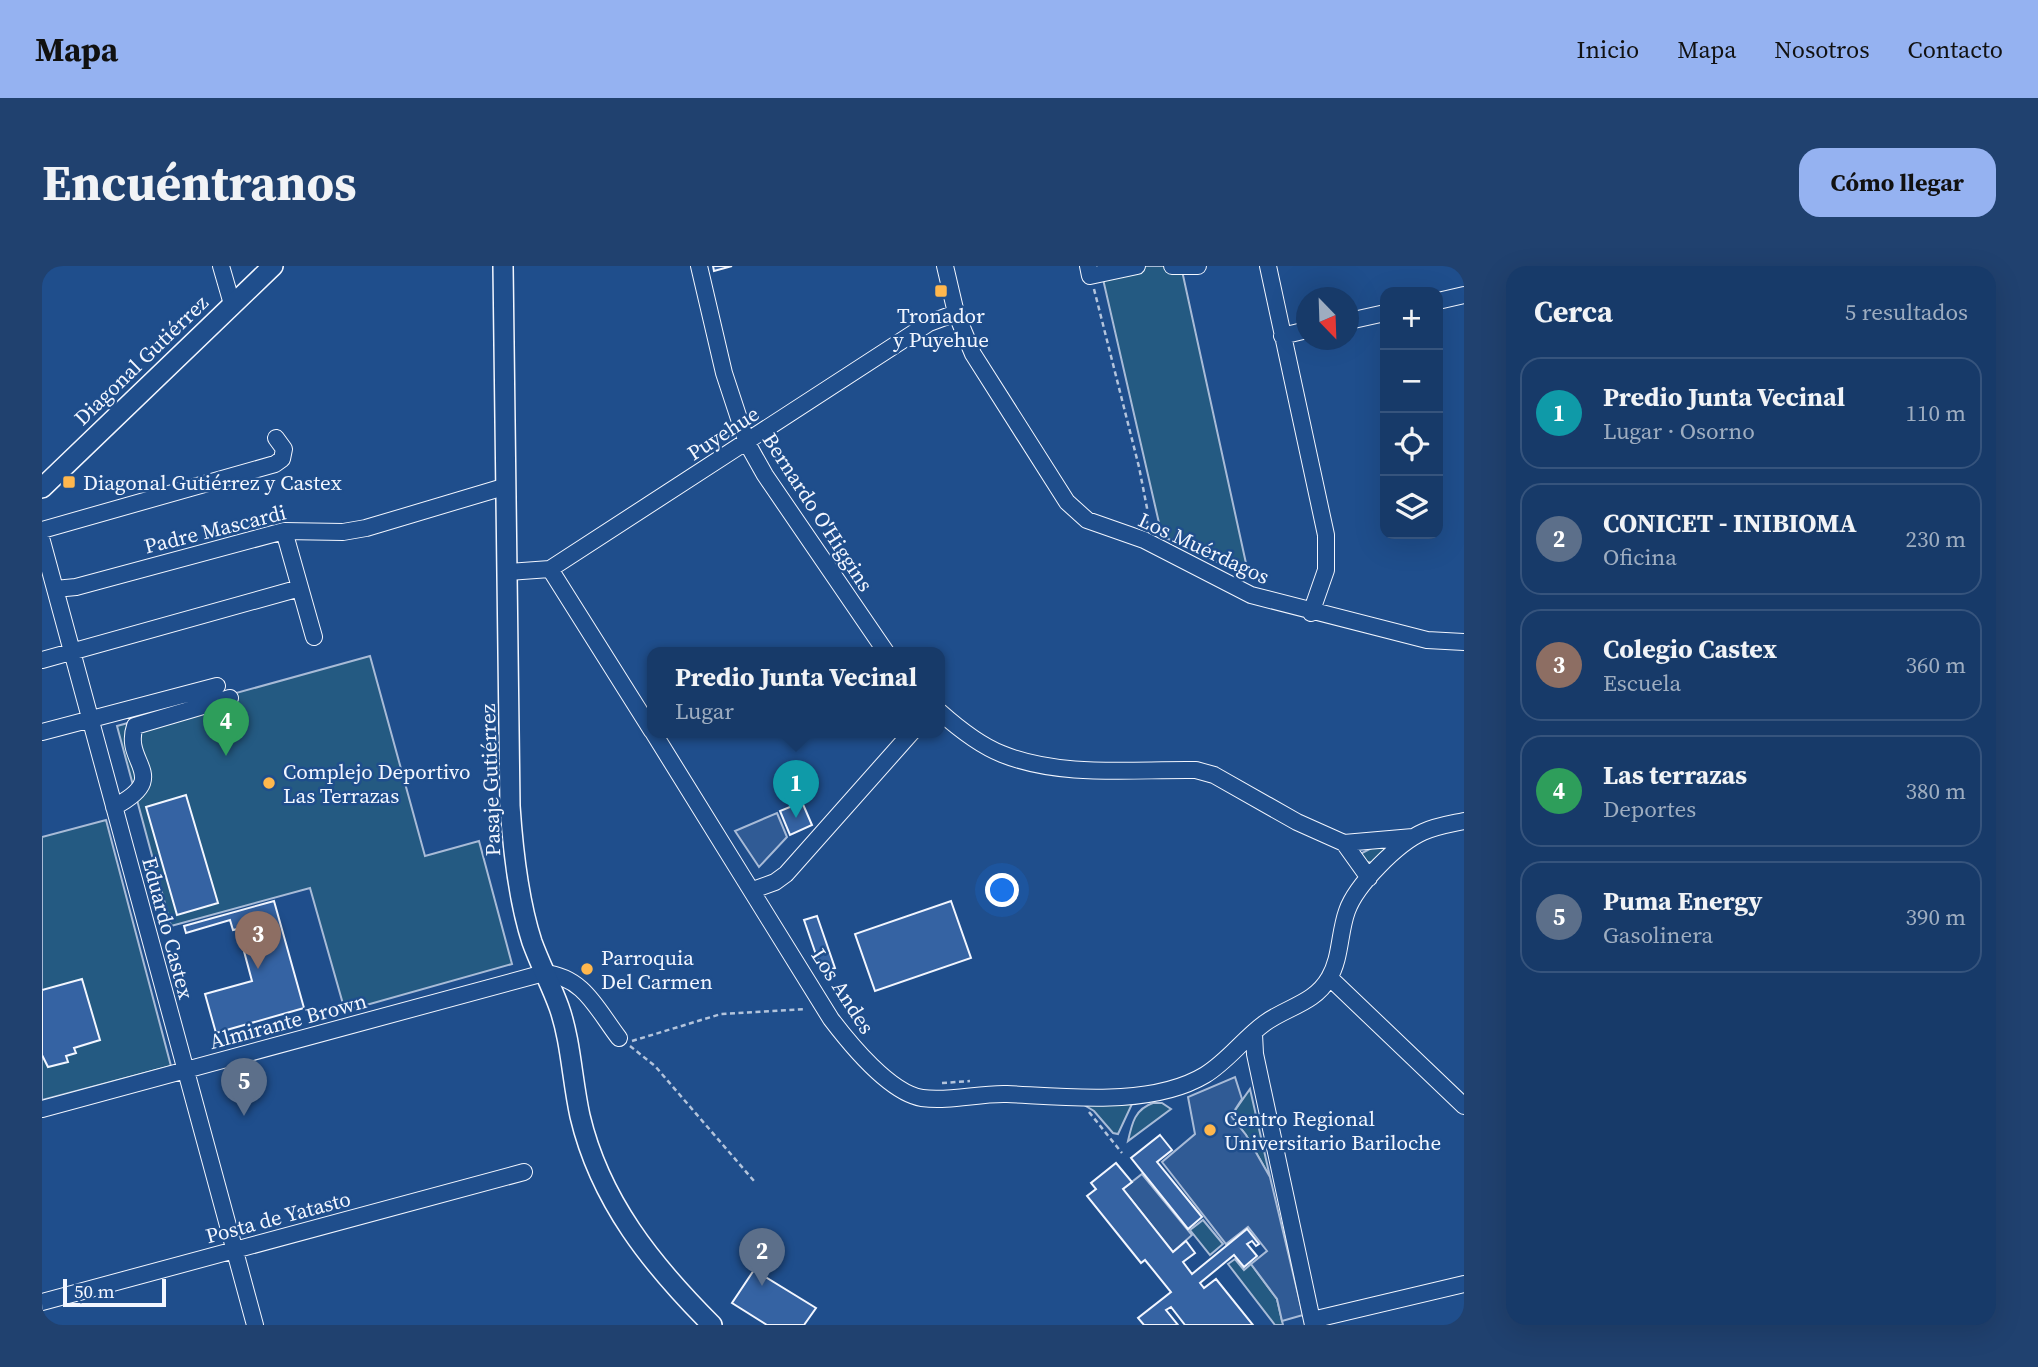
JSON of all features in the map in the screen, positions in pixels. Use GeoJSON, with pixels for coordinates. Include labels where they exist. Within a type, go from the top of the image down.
{"type":"FeatureCollection","features":[{"type":"Feature","properties":{"kind":"main road","name":"Diagonal Gutiérrez"},"geometry":{"type":"LineString","coordinates":[[42,488],[272,266]]}},
{"type":"Feature","properties":{"kind":"main road","name":"Pasaje Gutiérrez"},"geometry":{"type":"LineString","coordinates":[[503,266],[512,841],[531,940],[563,1023],[581,1120],[593,1159],[609,1196],[628,1229],[656,1266],[706,1323]]}},
{"type":"Feature","properties":{"kind":"street"},"geometry":{"type":"LineString","coordinates":[[222,266],[232,304]]}},
{"type":"Feature","properties":{"kind":"street","name":"Bernardo O'Higgins"},"geometry":{"type":"LineString","coordinates":[[699,266],[724,373],[747,443],[765,475],[883,647]]}},
{"type":"Feature","properties":{"kind":"street","name":"Los Muérdagos"},"geometry":{"type":"LineString","coordinates":[[945,266],[956,313],[973,354],[1067,502],[1087,520],[1144,540],[1228,586],[1311,613],[1427,640],[1464,642]]}},
{"type":"Feature","properties":{"kind":"street"},"geometry":{"type":"LineString","coordinates":[[1089,271],[1137,266]]}},
{"type":"Feature","properties":{"kind":"street"},"geometry":{"type":"LineString","coordinates":[[1172,266],[1198,266]]}},
{"type":"Feature","properties":{"kind":"street"},"geometry":{"type":"LineString","coordinates":[[1268,266],[1326,535],[1326,570],[1311,613]]}},
{"type":"Feature","properties":{"kind":"street"},"geometry":{"type":"LineString","coordinates":[[1443,300],[1464,295]]}},
{"type":"Feature","properties":{"kind":"street","name":"Puyehue"},"geometry":{"type":"LineString","coordinates":[[508,572],[550,569],[929,323],[956,313]]}},
{"type":"Feature","properties":{"kind":"street"},"geometry":{"type":"LineString","coordinates":[[1359,319],[1380,314]]}},
{"type":"Feature","properties":{"kind":"street"},"geometry":{"type":"LineString","coordinates":[[1282,336],[1296,333]]}},
{"type":"Feature","properties":{"kind":"street"},"geometry":{"type":"LineString","coordinates":[[42,530],[275,464],[282,459],[284,449],[276,438]]}},
{"type":"Feature","properties":{"kind":"street","name":"Padre Mascardi"},"geometry":{"type":"LineString","coordinates":[[55,589],[76,587],[284,531],[343,532],[366,528],[507,486]]}},
{"type":"Feature","properties":{"kind":"street"},"geometry":{"type":"LineString","coordinates":[[284,531],[314,637]]}},
{"type":"Feature","properties":{"kind":"street","name":"Eduardo Castex"},"geometry":{"type":"LineString","coordinates":[[42,541],[255,1325]]}},
{"type":"Feature","properties":{"kind":"street","name":"Los Andes"},"geometry":{"type":"LineString","coordinates":[[550,569],[647,723]]}},
{"type":"Feature","properties":{"kind":"street"},"geometry":{"type":"LineString","coordinates":[[42,660],[300,588]]}},
{"type":"Feature","properties":{"kind":"street"},"geometry":{"type":"LineString","coordinates":[[42,732],[217,686]]}},
{"type":"Feature","properties":{"kind":"street"},"geometry":{"type":"LineString","coordinates":[[114,807],[137,795],[142,785],[142,770],[132,736],[135,726],[230,698]]}},
{"type":"Feature","properties":{"kind":"street"},"geometry":{"type":"LineString","coordinates":[[945,716],[962,731],[1000,754],[1038,765],[1195,770],[1214,775],[1297,822],[1344,843],[1413,837],[1464,821]]}},
{"type":"Feature","properties":{"kind":"street","name":"Los Andes"},"geometry":{"type":"LineString","coordinates":[[657,738],[845,1038],[863,1057],[905,1091],[919,1097],[991,1093],[1072,1098],[1140,1096],[1183,1085],[1212,1070],[1279,1014],[1305,1003],[1329,978]]}},
{"type":"Feature","properties":{"kind":"street"},"geometry":{"type":"LineString","coordinates":[[753,890],[775,882],[786,874],[907,738]]}},
{"type":"Feature","properties":{"kind":"street"},"geometry":{"type":"LineString","coordinates":[[1413,837],[1368,878],[1347,910],[1329,978],[1347,990],[1464,1107]]}},
{"type":"Feature","properties":{"kind":"street"},"geometry":{"type":"LineString","coordinates":[[1344,843],[1368,878]]}},
{"type":"Feature","properties":{"kind":"street"},"geometry":{"type":"LineString","coordinates":[[544,973],[559,975],[576,982],[619,1038]]}},
{"type":"Feature","properties":{"kind":"street","name":"Almirante Brown"},"geometry":{"type":"LineString","coordinates":[[42,1110],[544,973]]}},
{"type":"Feature","properties":{"kind":"street"},"geometry":{"type":"LineString","coordinates":[[1254,1034],[1255,1054],[1312,1322],[1464,1284]]}},
{"type":"Feature","properties":{"kind":"street"},"geometry":{"type":"LineString","coordinates":[[1464,1087],[1464,1107]]}},
{"type":"Feature","properties":{"kind":"street","name":"Posta de Yatasto"},"geometry":{"type":"LineString","coordinates":[[42,1302],[524,1172]]}},
{"type":"Feature","properties":{"kind":"path"},"geometry":{"type":"LineString","coordinates":[[1089,271],[1139,467],[1147,508],[1144,540]]}},
{"type":"Feature","properties":{"kind":"path"},"geometry":{"type":"LineString","coordinates":[[619,1038],[633,1041],[721,1014],[752,1010],[789,1012],[824,1006]]}},
{"type":"Feature","properties":{"kind":"path"},"geometry":{"type":"LineString","coordinates":[[619,1038],[655,1066],[754,1181]]}},
{"type":"Feature","properties":{"kind":"path"},"geometry":{"type":"LineString","coordinates":[[934,1084],[975,1081]]}},
{"type":"Feature","properties":{"kind":"path"},"geometry":{"type":"LineString","coordinates":[[1072,1098],[1091,1114],[1122,1153]]}},
{"type":"Feature","properties":{"kind":"shaded area"},"geometry":{"type":"Polygon","coordinates":[[[1100,266],[1181,266],[1249,577],[1162,536],[1100,266]]]}},
{"type":"Feature","properties":{"kind":"shaded area","name":"Complejo Deportivo Las Terrazas"},"geometry":{"type":"Polygon","coordinates":[[[370,656],[425,856],[479,841],[512,964],[345,1011],[310,888],[171,926],[117,726],[370,656]]]}},
{"type":"Feature","properties":{"kind":"shaded area"},"geometry":{"type":"Polygon","coordinates":[[[777,813],[787,837],[759,867],[735,831],[777,813]]]}},
{"type":"Feature","properties":{"kind":"shaded area"},"geometry":{"type":"Polygon","coordinates":[[[106,820],[171,1066],[42,1100],[42,837],[106,820]]]}},
{"type":"Feature","properties":{"kind":"shaded area"},"geometry":{"type":"Polygon","coordinates":[[[1385,841],[1393,846],[1376,863],[1366,862],[1360,854],[1385,841]]]}},
{"type":"Feature","properties":{"kind":"shaded area"},"geometry":{"type":"Polygon","coordinates":[[[1235,1077],[1242,1099],[1231,1116],[1246,1135],[1270,1177],[1303,1315],[1282,1321],[1277,1299],[1251,1264],[1267,1251],[1248,1227],[1226,1244],[1162,1162],[1195,1134],[1188,1097],[1235,1077]]]}},
{"type":"Feature","properties":{"kind":"shaded area"},"geometry":{"type":"Polygon","coordinates":[[[1250,1089],[1270,1177],[1246,1135],[1231,1116],[1250,1089]]]}},
{"type":"Feature","properties":{"kind":"shaded area"},"geometry":{"type":"Polygon","coordinates":[[[1081,1103],[1132,1104],[1118,1134],[1113,1133],[1094,1111],[1081,1103]]]}},
{"type":"Feature","properties":{"kind":"shaded area"},"geometry":{"type":"Polygon","coordinates":[[[1153,1103],[1162,1103],[1171,1109],[1128,1141],[1138,1113],[1153,1103]]]}},
{"type":"Feature","properties":{"kind":"shaded area"},"geometry":{"type":"Polygon","coordinates":[[[1142,1174],[1192,1235],[1173,1252],[1123,1189],[1142,1174]]]}},
{"type":"Feature","properties":{"kind":"shaded area"},"geometry":{"type":"Polygon","coordinates":[[[1203,1220],[1223,1244],[1210,1255],[1190,1230],[1203,1220]]]}},
{"type":"Feature","properties":{"kind":"shaded area"},"geometry":{"type":"Polygon","coordinates":[[[1235,1259],[1244,1270],[1251,1264],[1277,1299],[1283,1325],[1275,1325],[1228,1264],[1235,1259]]]}},
{"type":"Feature","properties":{"kind":"building"},"geometry":{"type":"Polygon","coordinates":[[[713,266],[732,266],[714,271],[713,266]]]}},
{"type":"Feature","properties":{"kind":"building"},"geometry":{"type":"Polygon","coordinates":[[[186,795],[218,903],[177,915],[146,807],[186,795]]]}},
{"type":"Feature","properties":{"kind":"building"},"geometry":{"type":"Polygon","coordinates":[[[802,802],[812,825],[790,835],[780,811],[802,802]]]}},
{"type":"Feature","properties":{"kind":"building"},"geometry":{"type":"Polygon","coordinates":[[[274,901],[304,1008],[216,1033],[205,994],[252,981],[238,929],[233,930],[230,920],[186,933],[184,926],[274,901]]]}},
{"type":"Feature","properties":{"kind":"building"},"geometry":{"type":"Polygon","coordinates":[[[951,901],[971,958],[875,991],[855,934],[951,901]]]}},
{"type":"Feature","properties":{"kind":"building"},"geometry":{"type":"Polygon","coordinates":[[[817,916],[835,968],[822,972],[804,920],[817,916]]]}},
{"type":"Feature","properties":{"kind":"building"},"geometry":{"type":"Polygon","coordinates":[[[82,979],[100,1040],[74,1048],[76,1053],[66,1056],[68,1062],[48,1067],[42,1055],[42,990],[82,979]]]}},
{"type":"Feature","properties":{"kind":"building"},"geometry":{"type":"Polygon","coordinates":[[[1160,1135],[1172,1150],[1157,1162],[1202,1217],[1188,1229],[1131,1158],[1160,1135]]]}},
{"type":"Feature","properties":{"kind":"building"},"geometry":{"type":"Polygon","coordinates":[[[1116,1163],[1132,1182],[1123,1189],[1173,1252],[1186,1241],[1195,1253],[1183,1262],[1192,1274],[1247,1229],[1259,1244],[1256,1246],[1252,1241],[1247,1244],[1257,1256],[1244,1267],[1234,1255],[1200,1283],[1204,1288],[1216,1279],[1253,1325],[1185,1325],[1171,1307],[1166,1310],[1178,1325],[1144,1325],[1138,1318],[1171,1292],[1145,1260],[1141,1263],[1087,1196],[1096,1189],[1091,1183],[1116,1163]]]}},
{"type":"Feature","properties":{"kind":"building"},"geometry":{"type":"Polygon","coordinates":[[[754,1270],[816,1308],[804,1325],[767,1325],[732,1303],[754,1270]]]}},
{"type":"Feature","properties":{"kind":"place","name":"Tronador y Puyehue"},"geometry":{"type":"Point","coordinates":[941,291]}},
{"type":"Feature","properties":{"kind":"place","name":"Diagonal Gutiérrez y Castex"},"geometry":{"type":"Point","coordinates":[69,482]}},
{"type":"Feature","properties":{"kind":"place","name":"Las terrazas"},"geometry":{"type":"Point","coordinates":[226,756]}},
{"type":"Feature","properties":{"kind":"place","name":"Complejo Deportivo Las Terrazas"},"geometry":{"type":"Point","coordinates":[269,783]}},
{"type":"Feature","properties":{"kind":"place","name":"Predio Junta Vecinal"},"geometry":{"type":"Point","coordinates":[796,818]}},
{"type":"Feature","properties":{"kind":"place","name":"Colegio Castex"},"geometry":{"type":"Point","coordinates":[258,969]}},
{"type":"Feature","properties":{"kind":"place","name":"Parroquia Del Carmen"},"geometry":{"type":"Point","coordinates":[587,969]}},
{"type":"Feature","properties":{"kind":"place","name":"Puma Energy"},"geometry":{"type":"Point","coordinates":[244,1116]}},
{"type":"Feature","properties":{"kind":"place","name":"Centro Regional Universitario Bariloche"},"geometry":{"type":"Point","coordinates":[1210,1130]}},
{"type":"Feature","properties":{"kind":"place","name":"CONICET - INIBIOMA"},"geometry":{"type":"Point","coordinates":[762,1286]}}]}
